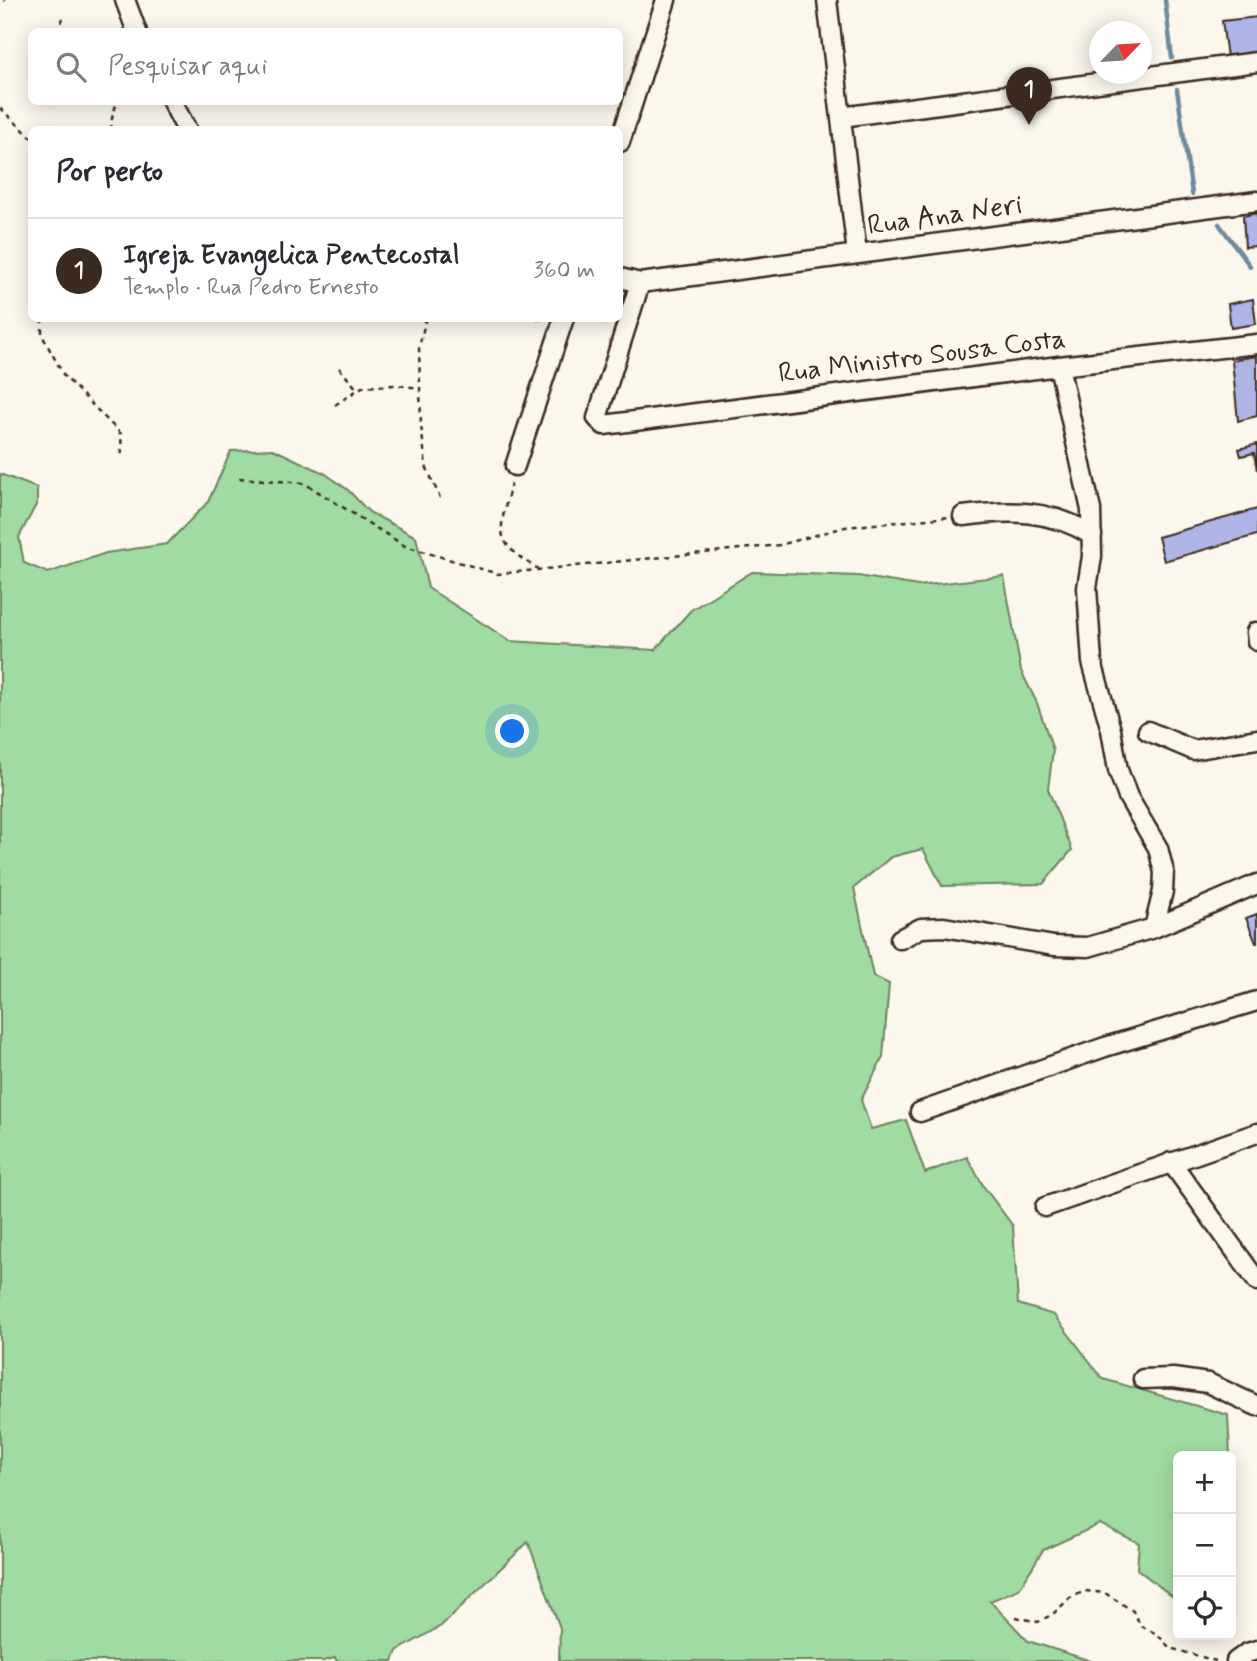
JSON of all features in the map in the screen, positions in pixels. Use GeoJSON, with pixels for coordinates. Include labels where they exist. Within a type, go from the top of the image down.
{"type":"FeatureCollection","features":[{"type":"Feature","properties":{"kind":"street"},"geometry":{"type":"LineString","coordinates":[[125,0],[136,28]]}},
{"type":"Feature","properties":{"kind":"street"},"geometry":{"type":"LineString","coordinates":[[623,133],[666,0]]}},
{"type":"Feature","properties":{"kind":"street"},"geometry":{"type":"LineString","coordinates":[[827,0],[857,254]]}},
{"type":"Feature","properties":{"kind":"street"},"geometry":{"type":"LineString","coordinates":[[841,117],[1257,62]]}},
{"type":"Feature","properties":{"kind":"street"},"geometry":{"type":"LineString","coordinates":[[174,105],[185,126]]}},
{"type":"Feature","properties":{"kind":"street","name":"Rua Ana Neri"},"geometry":{"type":"LineString","coordinates":[[623,279],[640,283],[1257,201]]}},
{"type":"Feature","properties":{"kind":"street","name":"Rua Ministro Sousa Costa"},"geometry":{"type":"LineString","coordinates":[[640,283],[597,418],[604,425],[1059,366],[1257,344]]}},
{"type":"Feature","properties":{"kind":"street"},"geometry":{"type":"LineString","coordinates":[[515,466],[563,322]]}},
{"type":"Feature","properties":{"kind":"street"},"geometry":{"type":"LineString","coordinates":[[1059,366],[1091,510],[1092,556],[1087,588],[1092,663],[1111,730],[1118,770],[1128,797],[1158,848],[1164,872],[1163,891],[1154,928]]}},
{"type":"Feature","properties":{"kind":"street"},"geometry":{"type":"LineString","coordinates":[[963,516],[1038,513],[1073,523],[1092,535]]}},
{"type":"Feature","properties":{"kind":"street"},"geometry":{"type":"LineString","coordinates":[[1149,731],[1193,750],[1257,739]]}},
{"type":"Feature","properties":{"kind":"street"},"geometry":{"type":"LineString","coordinates":[[900,939],[921,928],[944,927],[1075,948],[1088,947],[1154,928],[1257,884]]}},
{"type":"Feature","properties":{"kind":"street"},"geometry":{"type":"LineString","coordinates":[[920,1112],[1105,1047],[1257,1001]]}},
{"type":"Feature","properties":{"kind":"street"},"geometry":{"type":"LineString","coordinates":[[1045,1207],[1257,1133]]}},
{"type":"Feature","properties":{"kind":"street"},"geometry":{"type":"LineString","coordinates":[[1171,1161],[1257,1281]]}},
{"type":"Feature","properties":{"kind":"street"},"geometry":{"type":"LineString","coordinates":[[1143,1379],[1173,1378],[1208,1383],[1257,1406]]}},
{"type":"Feature","properties":{"kind":"path"},"geometry":{"type":"LineString","coordinates":[[59,28],[64,16]]}},
{"type":"Feature","properties":{"kind":"path"},"geometry":{"type":"LineString","coordinates":[[112,126],[116,105]]}},
{"type":"Feature","properties":{"kind":"path"},"geometry":{"type":"LineString","coordinates":[[0,108],[28,134]]}},
{"type":"Feature","properties":{"kind":"path"},"geometry":{"type":"LineString","coordinates":[[42,322],[42,335],[64,376],[121,434],[122,459]]}},
{"type":"Feature","properties":{"kind":"path"},"geometry":{"type":"LineString","coordinates":[[425,322],[419,347],[421,425],[426,466],[440,498]]}},
{"type":"Feature","properties":{"kind":"path"},"geometry":{"type":"LineString","coordinates":[[339,368],[358,390]]}},
{"type":"Feature","properties":{"kind":"path"},"geometry":{"type":"LineString","coordinates":[[335,405],[362,387],[419,388]]}},
{"type":"Feature","properties":{"kind":"path"},"geometry":{"type":"LineString","coordinates":[[515,466],[500,530],[503,542],[517,557],[539,570]]}},
{"type":"Feature","properties":{"kind":"path"},"geometry":{"type":"LineString","coordinates":[[239,478],[304,483],[405,546],[498,574],[780,545],[845,527],[963,516]]}},
{"type":"Feature","properties":{"kind":"path"},"geometry":{"type":"LineString","coordinates":[[1016,1617],[1038,1622],[1053,1614],[1070,1598],[1085,1591],[1105,1593],[1133,1611],[1141,1626],[1157,1634],[1170,1648],[1216,1661]]}},
{"type":"Feature","properties":{"kind":"green space"},"geometry":{"type":"Polygon","coordinates":[[[273,449],[326,474],[348,490],[369,512],[416,537],[428,588],[510,641],[655,650],[691,610],[752,572],[858,576],[918,586],[1004,576],[1021,671],[1037,703],[1053,750],[1048,789],[1072,850],[1043,884],[942,886],[923,849],[891,857],[854,888],[873,976],[889,984],[883,1057],[861,1100],[871,1129],[906,1120],[925,1173],[967,1157],[984,1187],[1013,1226],[1018,1304],[1054,1315],[1103,1379],[1228,1415],[1230,1451],[1173,1451],[1173,1597],[1137,1569],[1139,1543],[1100,1524],[1043,1550],[1019,1589],[990,1601],[1028,1641],[1091,1661],[559,1661],[560,1628],[528,1542],[441,1626],[397,1651],[393,1661],[337,1661],[335,1658],[323,1661],[0,1661],[0,474],[37,488],[37,503],[19,537],[24,563],[48,573],[106,553],[167,544],[208,502],[231,451],[273,449]]]}},
{"type":"Feature","properties":{"kind":"building"},"geometry":{"type":"Polygon","coordinates":[[[1257,17],[1257,55],[1227,57],[1222,21],[1257,17]]]}},
{"type":"Feature","properties":{"kind":"building"},"geometry":{"type":"Polygon","coordinates":[[[1257,213],[1257,246],[1245,247],[1243,216],[1257,213]]]}},
{"type":"Feature","properties":{"kind":"building"},"geometry":{"type":"Polygon","coordinates":[[[1253,299],[1256,324],[1231,328],[1228,304],[1253,299]]]}},
{"type":"Feature","properties":{"kind":"building"},"geometry":{"type":"Polygon","coordinates":[[[1257,356],[1257,416],[1238,421],[1232,360],[1257,356]]]}},
{"type":"Feature","properties":{"kind":"building"},"geometry":{"type":"Polygon","coordinates":[[[1257,444],[1257,470],[1254,453],[1241,456],[1239,449],[1257,444]]]}},
{"type":"Feature","properties":{"kind":"building"},"geometry":{"type":"Polygon","coordinates":[[[1257,509],[1257,535],[1164,561],[1158,537],[1257,509]]]}},
{"type":"Feature","properties":{"kind":"building"},"geometry":{"type":"Polygon","coordinates":[[[1257,914],[1257,943],[1256,943],[1246,918],[1257,914]]]}},
{"type":"Feature","properties":{"kind":"waterway"},"geometry":{"type":"LineString","coordinates":[[1165,0],[1172,58]]}},
{"type":"Feature","properties":{"kind":"waterway"},"geometry":{"type":"LineString","coordinates":[[1177,89],[1192,194]]}},
{"type":"Feature","properties":{"kind":"waterway"},"geometry":{"type":"LineString","coordinates":[[1219,224],[1250,266]]}},
{"type":"Feature","properties":{"kind":"place","name":"Igreja Evangelica Pentecostal"},"geometry":{"type":"Point","coordinates":[1029,125]}}]}
